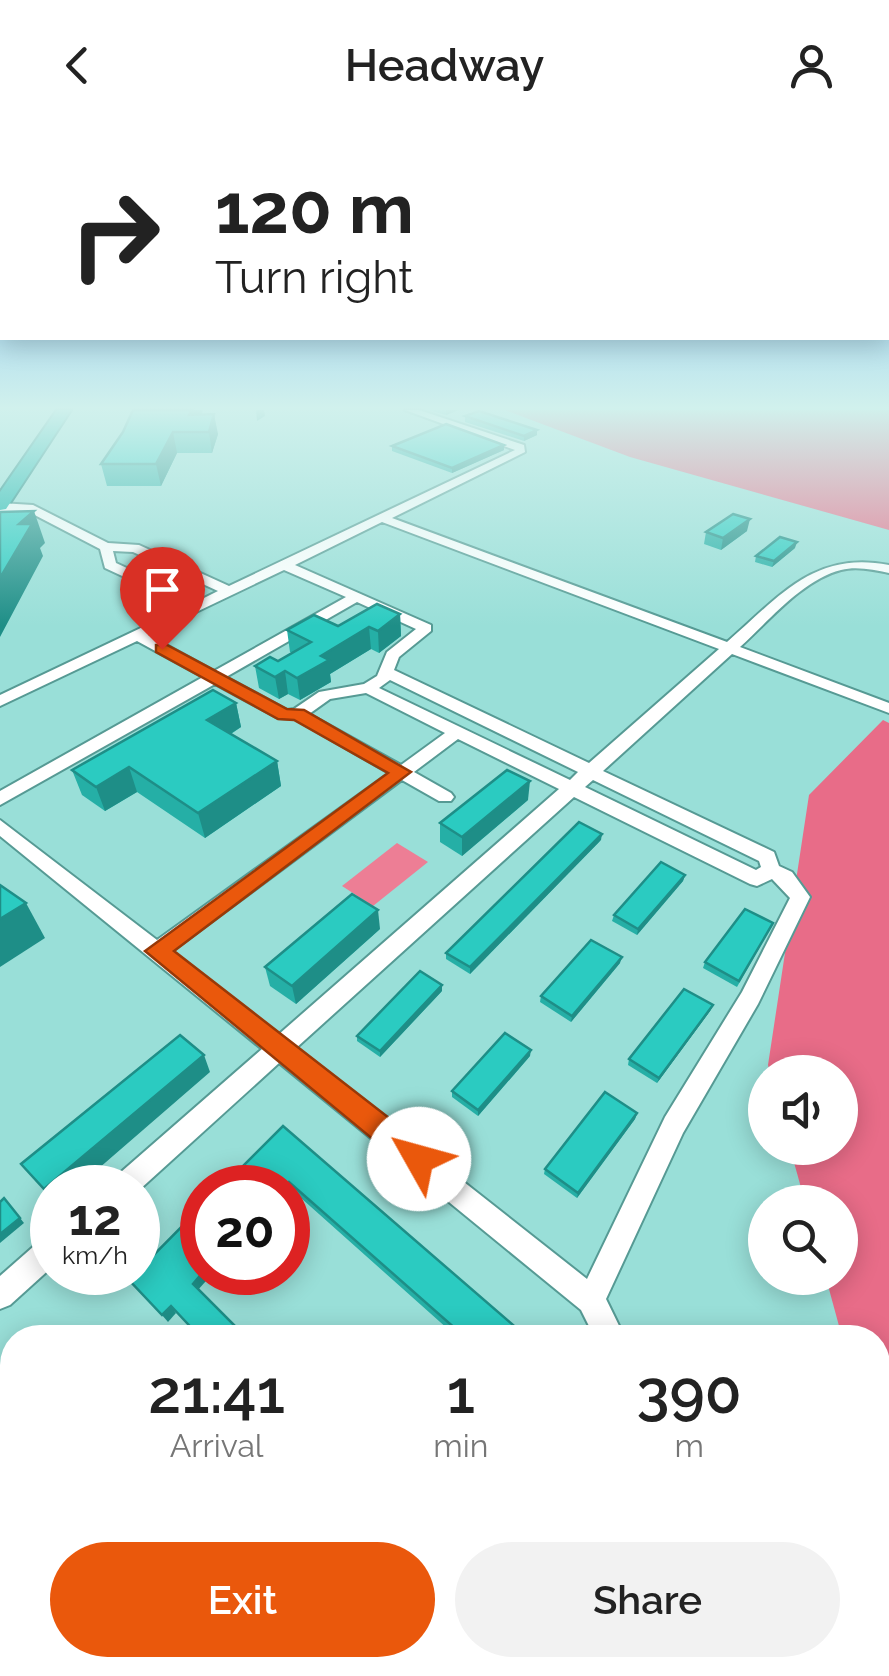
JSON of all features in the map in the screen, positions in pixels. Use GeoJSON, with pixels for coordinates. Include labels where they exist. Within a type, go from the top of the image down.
{"type":"FeatureCollection","features":[{"type":"Feature","properties":{"kind":"highway"},"geometry":{"type":"LineString","coordinates":[[0,506],[16,482]]}},
{"type":"Feature","properties":{"kind":"lane"},"geometry":{"type":"LineString","coordinates":[[0,701],[454,482]]}},
{"type":"Feature","properties":{"kind":"lane"},"geometry":{"type":"LineString","coordinates":[[0,506],[29,507],[106,547],[134,548],[226,590]]}},
{"type":"Feature","properties":{"kind":"lane"},"geometry":{"type":"LineString","coordinates":[[379,516],[889,708]]}},
{"type":"Feature","properties":{"kind":"lane"},"geometry":{"type":"LineString","coordinates":[[106,547],[110,565],[197,606]]}},
{"type":"Feature","properties":{"kind":"lane"},"geometry":{"type":"LineString","coordinates":[[148,1165],[587,770],[828,567],[858,562],[889,569]]}},
{"type":"Feature","properties":{"kind":"lane"},"geometry":{"type":"LineString","coordinates":[[135,634],[284,715],[298,714],[326,695],[368,688],[386,672],[392,655],[426,628],[282,564]]}},
{"type":"Feature","properties":{"kind":"lane"},"geometry":{"type":"LineString","coordinates":[[0,799],[356,597]]}},
{"type":"Feature","properties":{"kind":"lane"},"geometry":{"type":"LineString","coordinates":[[386,672],[767,857],[771,870],[785,877],[800,897],[750,998],[674,1125],[591,1300]]}},
{"type":"Feature","properties":{"kind":"lane"},"geometry":{"type":"LineString","coordinates":[[368,688],[757,879],[771,870]]}},
{"type":"Feature","properties":{"kind":"lane"},"geometry":{"type":"LineString","coordinates":[[298,714],[445,796]]}},
{"type":"Feature","properties":{"kind":"lane"},"geometry":{"type":"LineString","coordinates":[[157,951],[457,732]]}},
{"type":"Feature","properties":{"kind":"lane"},"geometry":{"type":"LineString","coordinates":[[0,826],[591,1300],[604,1325]]}},
{"type":"Feature","properties":{"kind":"lane"},"geometry":{"type":"LineString","coordinates":[[0,1295],[30,1268]]}},
{"type":"Feature","properties":{"kind":"shaded area"},"geometry":{"type":"Polygon","coordinates":[[[719,482],[889,482],[889,530],[719,482]]]}},
{"type":"Feature","properties":{"kind":"shaded area"},"geometry":{"type":"Polygon","coordinates":[[[883,720],[889,723],[889,1325],[839,1325],[831,1295],[858,1295],[858,1185],[800,1185],[795,1165],[858,1165],[858,1055],[770,1055],[809,795],[883,720]]]}},
{"type":"Feature","properties":{"kind":"shaded area"},"geometry":{"type":"Polygon","coordinates":[[[397,843],[428,862],[373,906],[342,886],[397,843]]]}},
{"type":"Feature","properties":{"kind":"building"},"geometry":{"type":"Polygon","coordinates":[[[34,511],[19,524],[32,524],[0,578],[0,512],[34,511]]]}},
{"type":"Feature","properties":{"kind":"building"},"geometry":{"type":"Polygon","coordinates":[[[733,514],[750,519],[723,538],[706,532],[733,514]]]}},
{"type":"Feature","properties":{"kind":"building"},"geometry":{"type":"Polygon","coordinates":[[[780,537],[797,542],[774,561],[756,556],[780,537]]]}},
{"type":"Feature","properties":{"kind":"building"},"geometry":{"type":"Polygon","coordinates":[[[377,604],[400,614],[378,631],[369,627],[321,656],[329,660],[297,678],[285,671],[275,677],[255,666],[270,657],[278,661],[311,642],[287,630],[314,615],[338,626],[377,604]]]}},
{"type":"Feature","properties":{"kind":"building"},"geometry":{"type":"Polygon","coordinates":[[[213,690],[236,703],[207,720],[277,761],[198,813],[129,767],[96,787],[72,770],[213,690]]]}},
{"type":"Feature","properties":{"kind":"building"},"geometry":{"type":"Polygon","coordinates":[[[507,770],[530,781],[462,837],[440,823],[507,770]]]}},
{"type":"Feature","properties":{"kind":"building"},"geometry":{"type":"Polygon","coordinates":[[[579,822],[602,834],[470,967],[446,953],[579,822]]]}},
{"type":"Feature","properties":{"kind":"building"},"geometry":{"type":"Polygon","coordinates":[[[661,862],[685,875],[638,929],[614,915],[661,862]]]}},
{"type":"Feature","properties":{"kind":"building"},"geometry":{"type":"Polygon","coordinates":[[[0,885],[26,903],[0,919],[0,885]]]}},
{"type":"Feature","properties":{"kind":"building"},"geometry":{"type":"Polygon","coordinates":[[[352,894],[378,910],[292,986],[265,967],[352,894]]]}},
{"type":"Feature","properties":{"kind":"building"},"geometry":{"type":"Polygon","coordinates":[[[745,909],[773,923],[739,981],[705,962],[745,909]]]}},
{"type":"Feature","properties":{"kind":"building"},"geometry":{"type":"Polygon","coordinates":[[[591,940],[622,957],[572,1016],[541,996],[591,940]]]}},
{"type":"Feature","properties":{"kind":"building"},"geometry":{"type":"Polygon","coordinates":[[[420,971],[442,985],[380,1051],[357,1036],[420,971]]]}},
{"type":"Feature","properties":{"kind":"building"},"geometry":{"type":"Polygon","coordinates":[[[684,989],[713,1005],[659,1078],[629,1059],[684,989]]]}},
{"type":"Feature","properties":{"kind":"building"},"geometry":{"type":"Polygon","coordinates":[[[505,1033],[531,1050],[478,1110],[452,1091],[505,1033]]]}},
{"type":"Feature","properties":{"kind":"building"},"geometry":{"type":"Polygon","coordinates":[[[180,1035],[204,1055],[73,1165],[30,1165],[30,1174],[21,1164],[180,1035]]]}},
{"type":"Feature","properties":{"kind":"building"},"geometry":{"type":"Polygon","coordinates":[[[605,1092],[637,1113],[578,1193],[545,1169],[605,1092]]]}},
{"type":"Feature","properties":{"kind":"building"},"geometry":{"type":"Polygon","coordinates":[[[283,1126],[513,1325],[451,1325],[310,1201],[310,1165],[244,1165],[283,1126]]]}},
{"type":"Feature","properties":{"kind":"building"},"geometry":{"type":"Polygon","coordinates":[[[4,1198],[20,1218],[0,1234],[0,1202],[4,1198]]]}},
{"type":"Feature","properties":{"kind":"building"},"geometry":{"type":"Polygon","coordinates":[[[180,1228],[180,1295],[204,1295],[234,1325],[189,1325],[171,1306],[162,1315],[143,1295],[160,1295],[160,1249],[180,1228]]]}},
{"type":"Feature","properties":{"kind":"route"},"geometry":{"type":"LineString","coordinates":[[162,649],[284,715],[298,714],[402,772],[157,951],[419,1159]]}}]}
